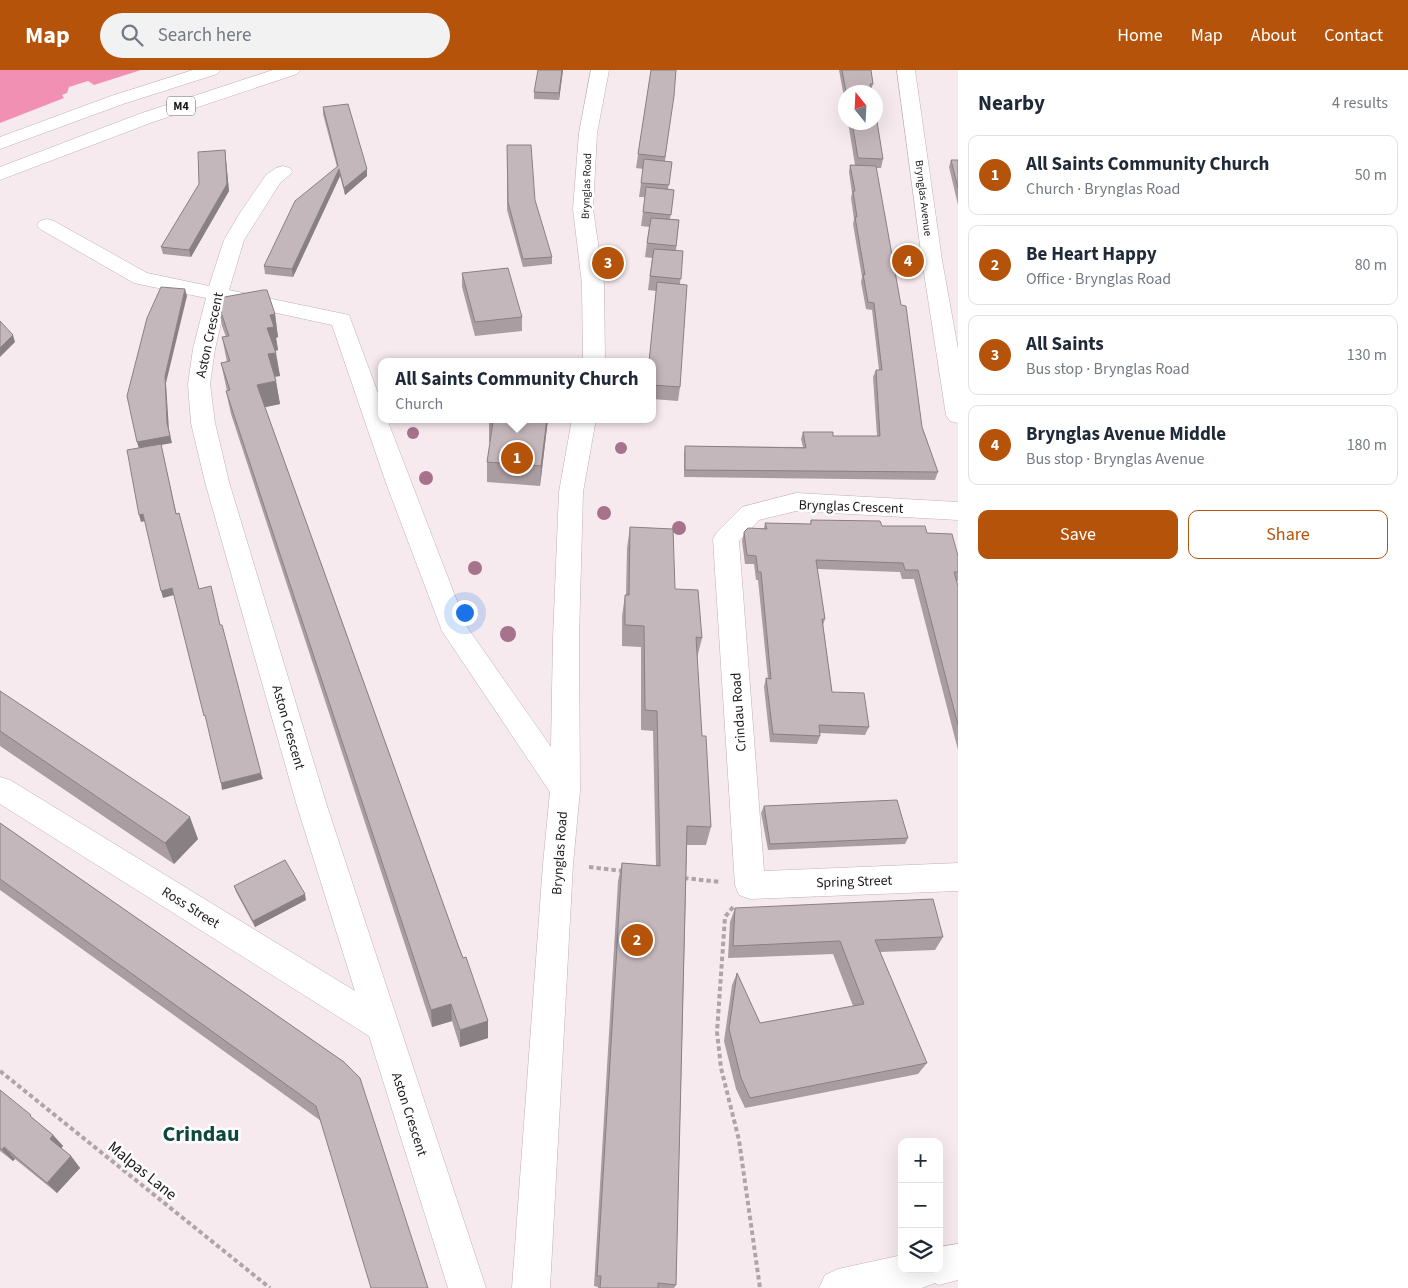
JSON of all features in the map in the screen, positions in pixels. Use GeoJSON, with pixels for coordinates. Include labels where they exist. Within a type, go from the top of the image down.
{"type":"FeatureCollection","features":[{"type":"Feature","properties":{"kind":"main road","name":"M4"},"geometry":{"type":"LineString","coordinates":[[0,143],[211,70]]}},
{"type":"Feature","properties":{"kind":"main road","name":"M4"},"geometry":{"type":"LineString","coordinates":[[0,174],[204,98],[290,70]]}},
{"type":"Feature","properties":{"kind":"main road","name":"Brynglas Road"},"geometry":{"type":"LineString","coordinates":[[594,358],[593,284],[583,209],[588,133],[600,70]]}},
{"type":"Feature","properties":{"kind":"main road","name":"Brynglas Avenue"},"geometry":{"type":"LineString","coordinates":[[906,70],[932,260],[958,415]]}},
{"type":"Feature","properties":{"kind":"main road","name":"M4"},"geometry":{"type":"LineString","coordinates":[[0,148],[55,123]]}},
{"type":"Feature","properties":{"kind":"main road","name":"M4"},"geometry":{"type":"LineString","coordinates":[[0,182],[73,146]]}},
{"type":"Feature","properties":{"kind":"main road","name":"Aston Crescent"},"geometry":{"type":"LineString","coordinates":[[283,172],[273,179],[234,240],[222,274],[204,349],[198,384],[203,422],[217,482],[312,806],[467,1288]]}},
{"type":"Feature","properties":{"kind":"main road"},"geometry":{"type":"LineString","coordinates":[[47,225],[141,278],[341,320],[398,483],[454,630],[564,790]]}},
{"type":"Feature","properties":{"kind":"main road","name":"Brynglas Road"},"geometry":{"type":"LineString","coordinates":[[531,1288],[564,790],[566,638],[571,492],[583,423]]}},
{"type":"Feature","properties":{"kind":"main road","name":"Brynglas Crescent"},"geometry":{"type":"LineString","coordinates":[[726,539],[751,513],[796,502],[958,511]]}},
{"type":"Feature","properties":{"kind":"main road","name":"Crindau Road"},"geometry":{"type":"LineString","coordinates":[[726,539],[750,885]]}},
{"type":"Feature","properties":{"kind":"main road","name":"Ross Street"},"geometry":{"type":"LineString","coordinates":[[0,789],[381,1025]]}},
{"type":"Feature","properties":{"kind":"main road","name":"Spring Street"},"geometry":{"type":"LineString","coordinates":[[750,885],[958,877]]}},
{"type":"Feature","properties":{"kind":"main road"},"geometry":{"type":"LineString","coordinates":[[943,1265],[958,1262]]}},
{"type":"Feature","properties":{"kind":"main road"},"geometry":{"type":"LineString","coordinates":[[838,1288],[906,1273]]}},
{"type":"Feature","properties":{"kind":"path"},"geometry":{"type":"LineString","coordinates":[[558,864],[625,871]]}},
{"type":"Feature","properties":{"kind":"path"},"geometry":{"type":"LineString","coordinates":[[683,878],[750,885]]}},
{"type":"Feature","properties":{"kind":"path"},"geometry":{"type":"LineString","coordinates":[[750,885],[725,917],[717,1032],[720,1068],[739,1140],[760,1288]]}},
{"type":"Feature","properties":{"kind":"path","name":"Malpas Lane"},"geometry":{"type":"LineString","coordinates":[[0,1071],[270,1288]]}},
{"type":"Feature","properties":{"kind":"shaded area"},"geometry":{"type":"Polygon","coordinates":[[[0,70],[141,70],[94,85],[88,81],[69,87],[67,93],[62,95],[64,98],[0,123],[0,70]]]}},
{"type":"Feature","properties":{"kind":"building"},"geometry":{"type":"Polygon","coordinates":[[[538,70],[562,70],[559,93],[534,92],[538,70]]]}},
{"type":"Feature","properties":{"kind":"building"},"geometry":{"type":"Polygon","coordinates":[[[651,70],[676,70],[665,157],[638,154],[651,70]]]}},
{"type":"Feature","properties":{"kind":"building"},"geometry":{"type":"Polygon","coordinates":[[[842,70],[871,70],[873,84],[845,85],[842,70]]]}},
{"type":"Feature","properties":{"kind":"building"},"geometry":{"type":"Polygon","coordinates":[[[348,104],[367,169],[344,188],[339,169],[292,269],[264,266],[295,201],[338,166],[323,107],[348,104]]]}},
{"type":"Feature","properties":{"kind":"building"},"geometry":{"type":"Polygon","coordinates":[[[853,130],[878,130],[883,159],[858,158],[853,130]]]}},
{"type":"Feature","properties":{"kind":"building"},"geometry":{"type":"Polygon","coordinates":[[[507,145],[531,145],[535,200],[552,257],[523,259],[508,202],[507,145]]]}},
{"type":"Feature","properties":{"kind":"building"},"geometry":{"type":"Polygon","coordinates":[[[225,150],[227,184],[189,250],[161,247],[199,184],[198,152],[225,150]]]}},
{"type":"Feature","properties":{"kind":"building"},"geometry":{"type":"Polygon","coordinates":[[[644,159],[672,162],[669,185],[641,183],[644,159]]]}},
{"type":"Feature","properties":{"kind":"building"},"geometry":{"type":"Polygon","coordinates":[[[951,160],[958,160],[958,188],[951,160]]]}},
{"type":"Feature","properties":{"kind":"building"},"geometry":{"type":"Polygon","coordinates":[[[850,165],[876,166],[901,305],[906,306],[922,427],[938,472],[685,470],[685,446],[806,448],[803,432],[833,432],[833,436],[880,436],[876,370],[882,370],[874,303],[868,302],[863,274],[865,275],[855,217],[857,217],[853,191],[855,191],[850,165]]]}},
{"type":"Feature","properties":{"kind":"building"},"geometry":{"type":"Polygon","coordinates":[[[646,187],[674,190],[671,215],[643,212],[646,187]]]}},
{"type":"Feature","properties":{"kind":"building"},"geometry":{"type":"Polygon","coordinates":[[[651,218],[679,220],[676,246],[647,243],[651,218]]]}},
{"type":"Feature","properties":{"kind":"building"},"geometry":{"type":"Polygon","coordinates":[[[654,249],[683,251],[681,279],[650,276],[654,249]]]}},
{"type":"Feature","properties":{"kind":"building"},"geometry":{"type":"Polygon","coordinates":[[[508,268],[522,317],[475,322],[462,273],[508,268]]]}},
{"type":"Feature","properties":{"kind":"building"},"geometry":{"type":"Polygon","coordinates":[[[657,282],[687,285],[680,387],[656,385],[656,358],[649,358],[657,282]]]}},
{"type":"Feature","properties":{"kind":"building"},"geometry":{"type":"Polygon","coordinates":[[[161,287],[185,289],[165,376],[167,423],[170,436],[137,442],[127,396],[147,318],[161,287]]]}},
{"type":"Feature","properties":{"kind":"building"},"geometry":{"type":"Polygon","coordinates":[[[267,290],[275,314],[270,315],[274,327],[267,328],[276,353],[268,354],[276,381],[257,385],[458,945],[463,958],[466,957],[488,1021],[460,1030],[451,1004],[431,1010],[226,391],[230,390],[221,363],[230,361],[222,337],[229,336],[218,303],[219,298],[267,290]]]}},
{"type":"Feature","properties":{"kind":"building"},"geometry":{"type":"Polygon","coordinates":[[[0,321],[13,335],[0,348],[0,321]]]}},
{"type":"Feature","properties":{"kind":"building"},"geometry":{"type":"Polygon","coordinates":[[[493,423],[546,423],[541,466],[487,462],[493,423]]]}},
{"type":"Feature","properties":{"kind":"building"},"geometry":{"type":"Polygon","coordinates":[[[161,444],[176,514],[179,513],[199,589],[211,586],[261,773],[221,783],[172,588],[161,591],[143,514],[139,515],[127,450],[161,444]]]}},
{"type":"Feature","properties":{"kind":"building"},"geometry":{"type":"Polygon","coordinates":[[[811,520],[880,521],[882,526],[925,526],[927,533],[952,534],[958,556],[958,572],[954,572],[958,586],[958,725],[918,570],[905,570],[903,563],[816,560],[825,619],[822,619],[832,692],[864,693],[869,727],[819,725],[820,736],[773,734],[766,678],[771,679],[761,572],[758,572],[756,556],[747,555],[744,532],[748,528],[767,529],[765,523],[811,524],[811,520]]]}},
{"type":"Feature","properties":{"kind":"building"},"geometry":{"type":"Polygon","coordinates":[[[630,527],[673,529],[675,589],[698,590],[702,638],[696,637],[702,736],[706,736],[711,827],[687,826],[676,1285],[658,1283],[658,1288],[600,1288],[601,1276],[597,1276],[622,863],[660,866],[657,711],[645,710],[644,626],[625,625],[625,595],[629,595],[630,527]]]}},
{"type":"Feature","properties":{"kind":"building"},"geometry":{"type":"Polygon","coordinates":[[[0,691],[190,817],[165,843],[0,731],[0,691]]]}},
{"type":"Feature","properties":{"kind":"building"},"geometry":{"type":"Polygon","coordinates":[[[897,800],[908,838],[770,844],[764,806],[897,800]]]}},
{"type":"Feature","properties":{"kind":"building"},"geometry":{"type":"Polygon","coordinates":[[[0,823],[344,1062],[360,1078],[428,1288],[371,1288],[316,1106],[0,879],[0,823]]]}},
{"type":"Feature","properties":{"kind":"building"},"geometry":{"type":"Polygon","coordinates":[[[285,860],[305,894],[253,921],[234,886],[285,860]]]}},
{"type":"Feature","properties":{"kind":"building"},"geometry":{"type":"Polygon","coordinates":[[[933,899],[943,937],[875,940],[927,1063],[750,1098],[741,1078],[729,1029],[737,973],[760,1023],[864,1004],[840,941],[733,946],[735,908],[933,899]]]}},
{"type":"Feature","properties":{"kind":"building"},"geometry":{"type":"Polygon","coordinates":[[[0,1090],[53,1135],[50,1139],[71,1156],[47,1183],[4,1147],[2,1150],[0,1148],[0,1090]]]}},
{"type":"Feature","properties":{"kind":"place","name":"Brynglas Avenue Middle"},"geometry":{"type":"Point","coordinates":[908,261]}},
{"type":"Feature","properties":{"kind":"place","name":"All Saints"},"geometry":{"type":"Point","coordinates":[608,263]}},
{"type":"Feature","properties":{"kind":"place","name":"All Saints Community Church"},"geometry":{"type":"Point","coordinates":[517,458]}},
{"type":"Feature","properties":{"kind":"place","name":"Be Heart Happy"},"geometry":{"type":"Point","coordinates":[637,940]}},
{"type":"Feature","properties":{"kind":"district","name":"Crindau"},"geometry":{"type":"Point","coordinates":[201,1133]}}]}
